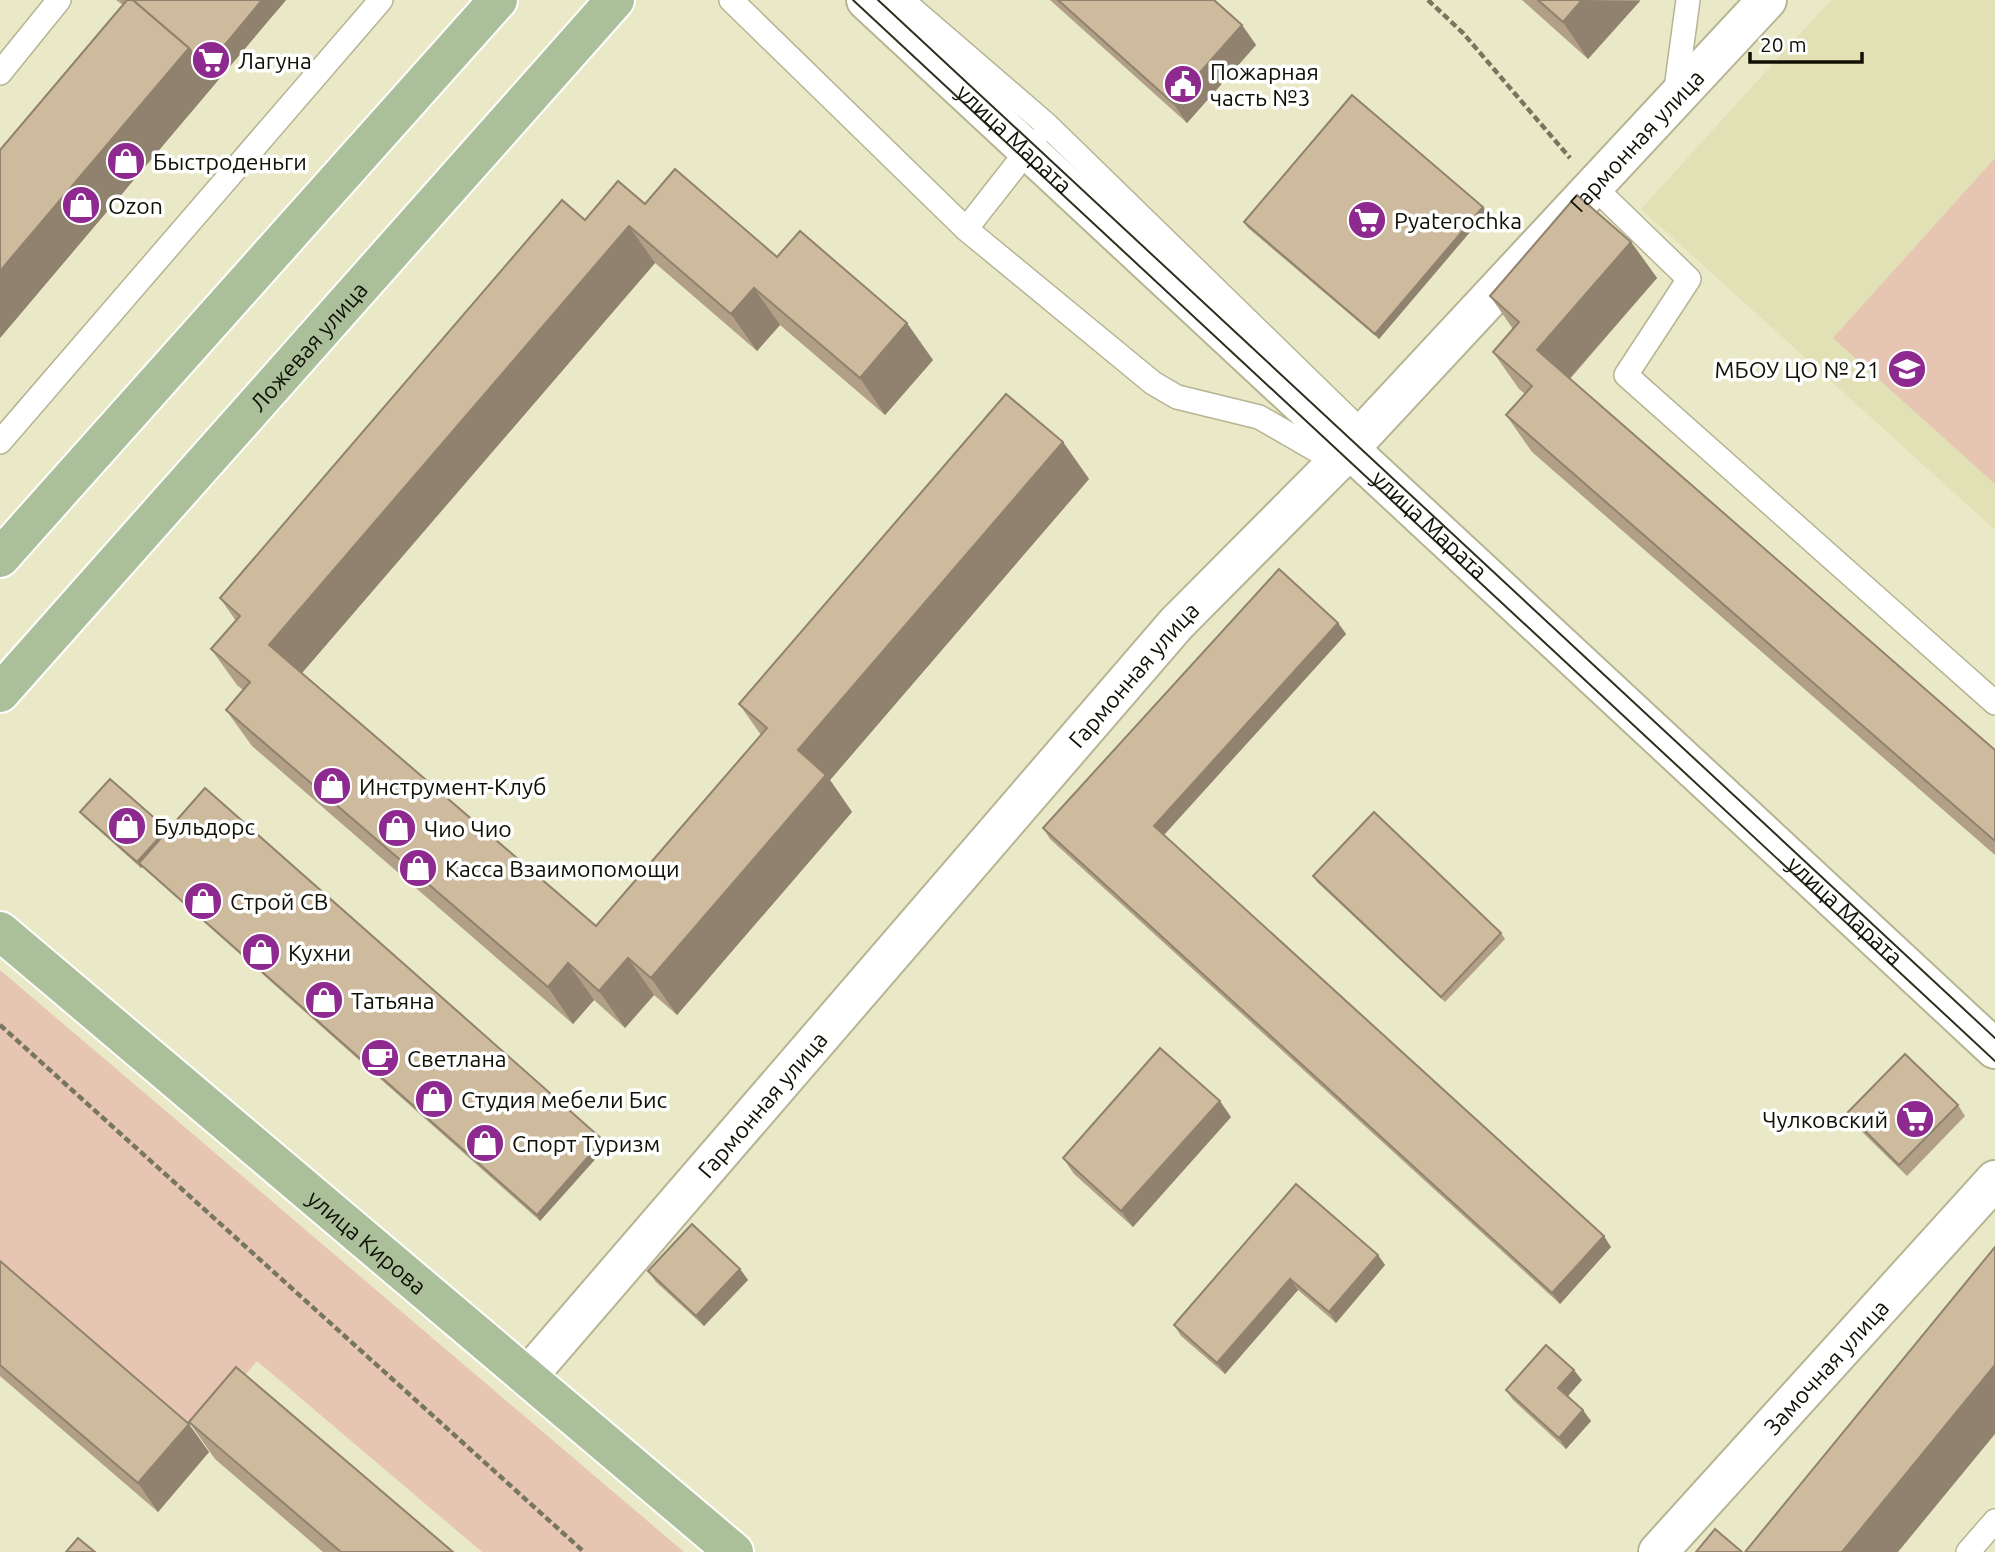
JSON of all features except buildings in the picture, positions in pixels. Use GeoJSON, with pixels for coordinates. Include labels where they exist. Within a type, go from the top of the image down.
{"type":"FeatureCollection","features":[{"type":"Feature","properties":{"kind":"main road"},"geometry":{"type":"LineString","coordinates":[[0,558],[498,0]]}},
{"type":"Feature","properties":{"kind":"main road","name":"Ложевая улица"},"geometry":{"type":"LineString","coordinates":[[0,694],[615,0]]}},
{"type":"Feature","properties":{"kind":"main road","name":"улица Кирова"},"geometry":{"type":"LineString","coordinates":[[0,931],[734,1552]]}},
{"type":"Feature","properties":{"kind":"street","name":"улица Марата"},"geometry":{"type":"LineString","coordinates":[[866,0],[1038,137],[1350,447],[1995,1049]]}},
{"type":"Feature","properties":{"kind":"street","name":"Гармонная улица"},"geometry":{"type":"LineString","coordinates":[[527,1377],[1176,624],[1350,447],[1767,0]]}},
{"type":"Feature","properties":{"kind":"street","name":"Замочная улица"},"geometry":{"type":"LineString","coordinates":[[1658,1552],[1993,1186]]}},
{"type":"Feature","properties":{"kind":"lane"},"geometry":{"type":"LineString","coordinates":[[0,73],[59,0]]}},
{"type":"Feature","properties":{"kind":"lane"},"geometry":{"type":"LineString","coordinates":[[0,442],[381,0]]}},
{"type":"Feature","properties":{"kind":"lane"},"geometry":{"type":"LineString","coordinates":[[731,0],[967,229],[1153,383],[1177,397],[1259,417],[1350,447]]}},
{"type":"Feature","properties":{"kind":"lane"},"geometry":{"type":"LineString","coordinates":[[902,0],[1038,137],[967,229]]}},
{"type":"Feature","properties":{"kind":"lane"},"geometry":{"type":"LineString","coordinates":[[1674,99],[1688,0]]}},
{"type":"Feature","properties":{"kind":"lane"},"geometry":{"type":"LineString","coordinates":[[1593,186],[1689,279],[1626,374],[1995,703]]}},
{"type":"Feature","properties":{"kind":"lane"},"geometry":{"type":"LineString","coordinates":[[1968,1552],[1995,1521]]}},
{"type":"Feature","properties":{"kind":"path"},"geometry":{"type":"LineString","coordinates":[[1428,0],[1463,33],[1593,186]]}},
{"type":"Feature","properties":{"kind":"path"},"geometry":{"type":"LineString","coordinates":[[0,1025],[584,1552]]}},
{"type":"Feature","properties":{"kind":"shaded area","name":"МБОУ ЦО № 21"},"geometry":{"type":"Polygon","coordinates":[[[1831,0],[1995,0],[1995,530],[1641,209],[1831,0]]]}},
{"type":"Feature","properties":{"kind":"shaded area"},"geometry":{"type":"Polygon","coordinates":[[[1995,158],[1995,484],[1833,338],[1995,158]]]}},
{"type":"Feature","properties":{"kind":"shaded area"},"geometry":{"type":"Polygon","coordinates":[[[0,970],[684,1552],[482,1552],[257,1361],[198,1431],[0,1263],[0,970]]]}},
{"type":"Feature","properties":{"kind":"tram line"},"geometry":{"type":"LineString","coordinates":[[853,0],[1995,1061]]}},
{"type":"Feature","properties":{"kind":"tram line"},"geometry":{"type":"LineString","coordinates":[[878,0],[1995,1038]]}},
{"type":"Feature","properties":{"kind":"place","name":"Лагуна"},"geometry":{"type":"Point","coordinates":[211,60]}},
{"type":"Feature","properties":{"kind":"place","name":"Пожарная часть №3"},"geometry":{"type":"Point","coordinates":[1183,84]}},
{"type":"Feature","properties":{"kind":"place","name":"Быстроденьги"},"geometry":{"type":"Point","coordinates":[126,161]}},
{"type":"Feature","properties":{"kind":"place","name":"Ozon"},"geometry":{"type":"Point","coordinates":[81,205]}},
{"type":"Feature","properties":{"kind":"place","name":"Pyaterochka"},"geometry":{"type":"Point","coordinates":[1367,220]}},
{"type":"Feature","properties":{"kind":"place","name":"МБОУ ЦО № 21"},"geometry":{"type":"Point","coordinates":[1907,369]}},
{"type":"Feature","properties":{"kind":"place","name":"Инструмент-Клуб"},"geometry":{"type":"Point","coordinates":[332,786]}},
{"type":"Feature","properties":{"kind":"place","name":"Бульдорс"},"geometry":{"type":"Point","coordinates":[127,826]}},
{"type":"Feature","properties":{"kind":"place","name":"Чио Чио"},"geometry":{"type":"Point","coordinates":[397,828]}},
{"type":"Feature","properties":{"kind":"place","name":"Касса Взаимопомощи"},"geometry":{"type":"Point","coordinates":[418,868]}},
{"type":"Feature","properties":{"kind":"place","name":"Строй СВ"},"geometry":{"type":"Point","coordinates":[203,901]}},
{"type":"Feature","properties":{"kind":"place","name":"Кухни"},"geometry":{"type":"Point","coordinates":[261,952]}},
{"type":"Feature","properties":{"kind":"place","name":"Татьяна"},"geometry":{"type":"Point","coordinates":[324,1000]}},
{"type":"Feature","properties":{"kind":"place","name":"Светлана"},"geometry":{"type":"Point","coordinates":[380,1058]}},
{"type":"Feature","properties":{"kind":"place","name":"Студия мебели Бис"},"geometry":{"type":"Point","coordinates":[434,1099]}},
{"type":"Feature","properties":{"kind":"place","name":"Чулковский"},"geometry":{"type":"Point","coordinates":[1915,1119]}},
{"type":"Feature","properties":{"kind":"place","name":"Спорт Туризм"},"geometry":{"type":"Point","coordinates":[485,1143]}}]}
